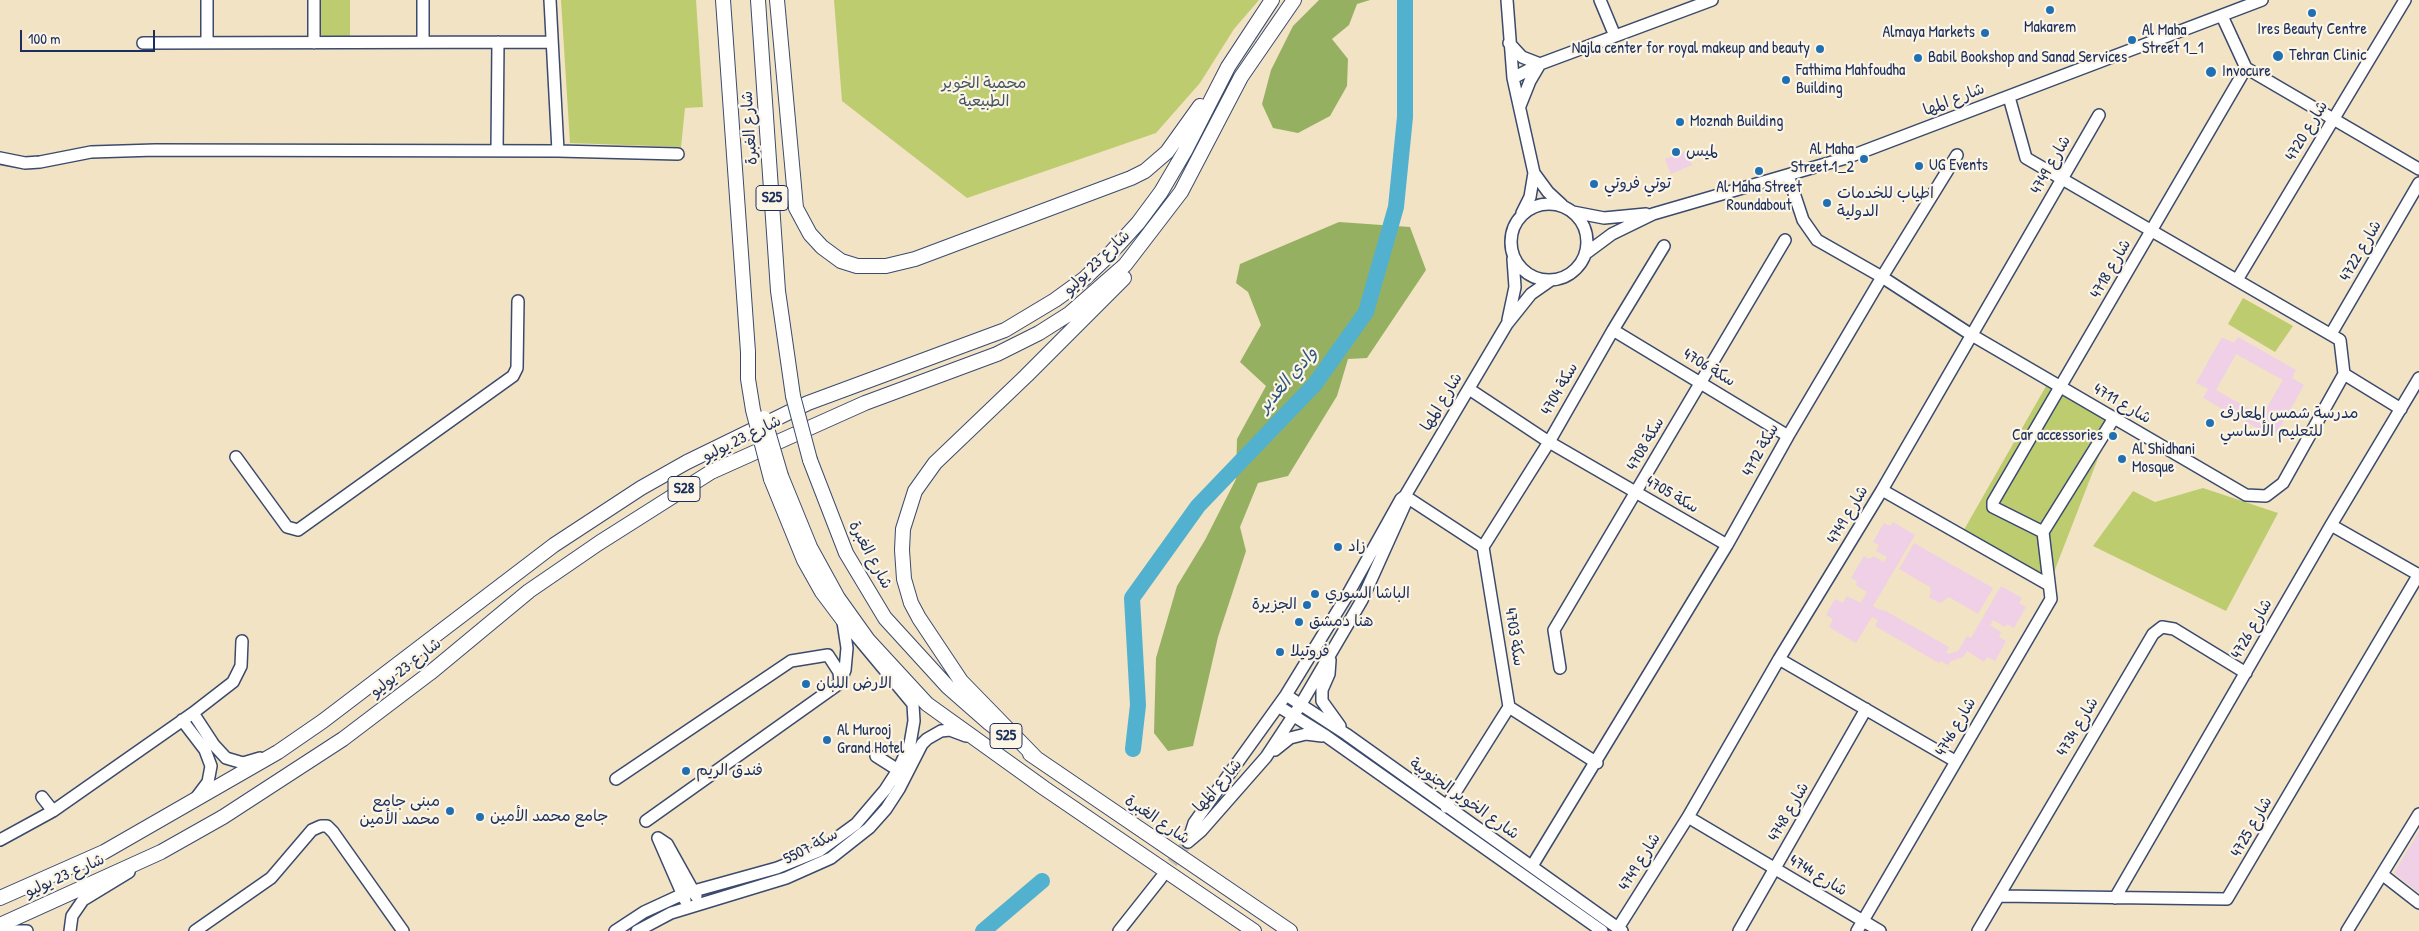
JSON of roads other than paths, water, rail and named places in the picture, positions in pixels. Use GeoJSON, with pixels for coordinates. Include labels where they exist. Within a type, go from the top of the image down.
{"type":"FeatureCollection","features":[{"type":"Feature","properties":{"kind":"main road","name":"شارع الغبرة"},"geometry":{"type":"LineString","coordinates":[[724,0],[748,352],[776,478],[838,598],[868,640],[927,704],[979,742],[1254,931]]}},
{"type":"Feature","properties":{"kind":"main road","name":"شارع الغبرة"},"geometry":{"type":"LineString","coordinates":[[758,0],[778,291],[793,396],[810,460],[846,553],[885,618],[948,687],[989,724],[1290,931]]}},
{"type":"Feature","properties":{"kind":"main road"},"geometry":{"type":"LineString","coordinates":[[778,0],[796,208],[810,234],[822,247],[842,261],[857,266],[886,266],[915,259],[1115,185],[1145,171],[1157,162],[1178,140],[1228,67]]}},
{"type":"Feature","properties":{"kind":"main road","name":"شارع 23 يوليو"},"geometry":{"type":"LineString","coordinates":[[0,898],[104,852],[278,752],[323,721],[547,550],[641,488],[687,462],[808,403],[1005,330],[1077,284],[1108,257],[1138,223],[1161,192],[1185,151],[1228,67],[1272,0]]}},
{"type":"Feature","properties":{"kind":"main road","name":"شارع 23 يوليو"},"geometry":{"type":"LineString","coordinates":[[0,925],[160,852],[223,818],[343,739],[430,673],[529,591],[599,543],[711,472],[865,403],[997,354],[1039,333],[1069,314],[1125,265],[1156,226],[1193,172],[1241,77],[1294,0]]}},
{"type":"Feature","properties":{"kind":"main road"},"geometry":{"type":"LineString","coordinates":[[1036,758],[961,681],[919,618],[911,602],[902,566],[904,529],[908,510],[915,491],[936,463],[1132,270],[1162,233],[1185,200],[1193,172]]}},
{"type":"Feature","properties":{"kind":"main road"},"geometry":{"type":"LineString","coordinates":[[776,478],[804,560],[822,592],[843,620]]}},
{"type":"Feature","properties":{"kind":"street"},"geometry":{"type":"LineString","coordinates":[[206,0],[207,43]]}},
{"type":"Feature","properties":{"kind":"street"},"geometry":{"type":"LineString","coordinates":[[314,0],[314,42]]}},
{"type":"Feature","properties":{"kind":"street"},"geometry":{"type":"LineString","coordinates":[[423,0],[423,42]]}},
{"type":"Feature","properties":{"kind":"street"},"geometry":{"type":"LineString","coordinates":[[550,0],[558,151]]}},
{"type":"Feature","properties":{"kind":"street"},"geometry":{"type":"LineString","coordinates":[[1506,0],[1512,78],[1534,173],[1530,197],[1511,234],[1513,256],[1519,266],[1528,274],[1539,279],[1560,279],[1576,270],[1585,254],[1587,236],[1579,218],[1548,192],[1534,173]]}},
{"type":"Feature","properties":{"kind":"street"},"geometry":{"type":"LineString","coordinates":[[1600,0],[1615,36]]}},
{"type":"Feature","properties":{"kind":"street"},"geometry":{"type":"LineString","coordinates":[[1512,78],[1540,64],[1615,36],[1697,2],[1712,0]]}},
{"type":"Feature","properties":{"kind":"street","name":"شارع المها"},"geometry":{"type":"LineString","coordinates":[[1585,254],[1612,234],[1653,214],[1846,158],[2262,0]]}},
{"type":"Feature","properties":{"kind":"street","name":"4720 شارع"},"geometry":{"type":"LineString","coordinates":[[2237,280],[2404,0]]}},
{"type":"Feature","properties":{"kind":"street"},"geometry":{"type":"LineString","coordinates":[[2222,16],[2246,68],[2419,169]]}},
{"type":"Feature","properties":{"kind":"street"},"geometry":{"type":"LineString","coordinates":[[497,151],[498,42]]}},
{"type":"Feature","properties":{"kind":"street"},"geometry":{"type":"LineString","coordinates":[[143,43],[552,42]]}},
{"type":"Feature","properties":{"kind":"street"},"geometry":{"type":"LineString","coordinates":[[1509,43],[1522,57],[1540,64]]}},
{"type":"Feature","properties":{"kind":"street"},"geometry":{"type":"LineString","coordinates":[[1520,106],[1530,81],[1540,64]]}},
{"type":"Feature","properties":{"kind":"street","name":"4718 شارع"},"geometry":{"type":"LineString","coordinates":[[2043,532],[1993,507],[1993,502],[2246,68]]}},
{"type":"Feature","properties":{"kind":"street"},"geometry":{"type":"LineString","coordinates":[[2009,97],[2026,158],[2340,340],[2344,374],[2401,409]]}},
{"type":"Feature","properties":{"kind":"street","name":"4749 شارع"},"geometry":{"type":"LineString","coordinates":[[1620,929],[1688,817],[1779,659],[1882,490],[1970,334],[2099,115]]}},
{"type":"Feature","properties":{"kind":"street"},"geometry":{"type":"LineString","coordinates":[[0,158],[25,163],[91,152],[155,150],[558,151],[678,154]]}},
{"type":"Feature","properties":{"kind":"street","name":"سكة 4712"},"geometry":{"type":"LineString","coordinates":[[1532,866],[1597,763],[1727,545],[1788,436],[1882,277],[1957,155]]}},
{"type":"Feature","properties":{"kind":"street","name":"4711 شارع"},"geometry":{"type":"LineString","coordinates":[[1788,175],[1803,220],[1817,240],[1882,277],[1970,334],[2246,495],[2266,496],[2283,482],[2344,374]]}},
{"type":"Feature","properties":{"kind":"street","name":"شارع 4722"},"geometry":{"type":"LineString","coordinates":[[2331,334],[2419,183]]}},
{"type":"Feature","properties":{"kind":"street"},"geometry":{"type":"LineString","coordinates":[[1522,215],[1542,204],[1568,209]]}},
{"type":"Feature","properties":{"kind":"street","name":"شارع المها"},"geometry":{"type":"LineString","coordinates":[[1568,209],[1604,218],[1653,214]]}},
{"type":"Feature","properties":{"kind":"street","name":"سكة 4708"},"geometry":{"type":"LineString","coordinates":[[1560,668],[1554,630],[1785,240]]}},
{"type":"Feature","properties":{"kind":"street","name":"سكة 4704"},"geometry":{"type":"LineString","coordinates":[[1483,547],[1549,442],[1664,246]]}},
{"type":"Feature","properties":{"kind":"street","name":"شارع المها"},"geometry":{"type":"LineString","coordinates":[[1507,324],[1515,288],[1513,256]]}},
{"type":"Feature","properties":{"kind":"street","name":"شارع المها"},"geometry":{"type":"LineString","coordinates":[[1405,496],[1407,502],[1362,600],[1301,704],[1266,757],[1201,831],[1188,842],[1194,823],[1286,695],[1348,594],[1401,499],[1405,496],[1507,324],[1531,294],[1551,280]]}},
{"type":"Feature","properties":{"kind":"street"},"geometry":{"type":"LineString","coordinates":[[236,457],[287,528],[298,530],[513,376],[517,368],[518,300]]}},
{"type":"Feature","properties":{"kind":"street","name":"4706 سكة"},"geometry":{"type":"LineString","coordinates":[[1613,330],[1701,381],[1788,436]]}},
{"type":"Feature","properties":{"kind":"street","name":"4726 شارع"},"geometry":{"type":"LineString","coordinates":[[2115,898],[2331,525],[2419,378]]}},
{"type":"Feature","properties":{"kind":"street","name":"4705 سكة"},"geometry":{"type":"LineString","coordinates":[[1469,389],[1549,442],[1727,545]]}},
{"type":"Feature","properties":{"kind":"street"},"geometry":{"type":"LineString","coordinates":[[2043,532],[2114,418]]}},
{"type":"Feature","properties":{"kind":"street"},"geometry":{"type":"LineString","coordinates":[[1882,490],[2049,585]]}},
{"type":"Feature","properties":{"kind":"street"},"geometry":{"type":"LineString","coordinates":[[1405,496],[1483,547]]}},
{"type":"Feature","properties":{"kind":"street"},"geometry":{"type":"LineString","coordinates":[[2331,525],[2419,575]]}},
{"type":"Feature","properties":{"kind":"street","name":"4746 شارع"},"geometry":{"type":"LineString","coordinates":[[1860,926],[2050,599],[2043,532]]}},
{"type":"Feature","properties":{"kind":"street","name":"4703 سكة"},"geometry":{"type":"LineString","coordinates":[[1483,547],[1509,707]]}},
{"type":"Feature","properties":{"kind":"street","name":"4725 شارع"},"geometry":{"type":"LineString","coordinates":[[2000,896],[2227,899],[2419,575]]}},
{"type":"Feature","properties":{"kind":"street"},"geometry":{"type":"LineString","coordinates":[[646,821],[840,683],[845,670],[847,648],[843,620]]}},
{"type":"Feature","properties":{"kind":"street","name":"سكة 5507"},"geometry":{"type":"LineString","coordinates":[[615,931],[644,912],[689,892],[777,868],[819,851],[856,824],[872,808],[898,770],[910,744],[914,721],[913,704],[906,693],[843,620]]}},
{"type":"Feature","properties":{"kind":"street","name":"4734 شارع"},"geometry":{"type":"LineString","coordinates":[[1978,931],[2153,634],[2162,627],[2174,629],[2246,673]]}},
{"type":"Feature","properties":{"kind":"street"},"geometry":{"type":"LineString","coordinates":[[0,840],[53,811],[233,682],[241,666],[242,641]]}},
{"type":"Feature","properties":{"kind":"street"},"geometry":{"type":"LineString","coordinates":[[616,779],[791,661],[828,655],[839,672],[840,683]]}},
{"type":"Feature","properties":{"kind":"street"},"geometry":{"type":"LineString","coordinates":[[1330,657],[1331,667],[1322,690],[1322,701],[1346,734]]}},
{"type":"Feature","properties":{"kind":"street"},"geometry":{"type":"LineString","coordinates":[[1779,659],[1955,761]]}},
{"type":"Feature","properties":{"kind":"street","name":"شارع الخوير الجنوبية"},"geometry":{"type":"LineString","coordinates":[[1286,695],[1346,734],[1620,929]]}},
{"type":"Feature","properties":{"kind":"street","name":"شارع الخوير الجنوبية"},"geometry":{"type":"LineString","coordinates":[[1278,706],[1326,736],[1602,931]]}},
{"type":"Feature","properties":{"kind":"street"},"geometry":{"type":"LineString","coordinates":[[1446,807],[1509,707],[1597,763]]}},
{"type":"Feature","properties":{"kind":"street","name":"4748 شارع"},"geometry":{"type":"LineString","coordinates":[[1739,931],[1866,709]]}},
{"type":"Feature","properties":{"kind":"street"},"geometry":{"type":"LineString","coordinates":[[192,713],[219,752],[234,762],[252,762],[278,752]]}},
{"type":"Feature","properties":{"kind":"street"},"geometry":{"type":"LineString","coordinates":[[182,720],[205,750],[211,766],[208,782],[193,802]]}},
{"type":"Feature","properties":{"kind":"street","name":"سكة 5507"},"geometry":{"type":"LineString","coordinates":[[638,931],[671,913],[809,869],[851,844],[886,809],[900,789],[922,744],[934,734],[950,730],[979,742]]}},
{"type":"Feature","properties":{"kind":"street"},"geometry":{"type":"LineString","coordinates":[[1266,757],[1290,738],[1306,734],[1326,736]]}},
{"type":"Feature","properties":{"kind":"street"},"geometry":{"type":"LineString","coordinates":[[876,756],[898,770]]}},
{"type":"Feature","properties":{"kind":"street"},"geometry":{"type":"LineString","coordinates":[[42,797],[53,811]]}},
{"type":"Feature","properties":{"kind":"street"},"geometry":{"type":"LineString","coordinates":[[2347,931],[2419,814]]}},
{"type":"Feature","properties":{"kind":"street","name":"4744 شارع"},"geometry":{"type":"LineString","coordinates":[[1688,817],[1775,869],[1860,926],[1880,931]]}},
{"type":"Feature","properties":{"kind":"street"},"geometry":{"type":"LineString","coordinates":[[196,931],[271,878],[312,830],[321,826],[327,826],[333,832],[403,931]]}},
{"type":"Feature","properties":{"kind":"street"},"geometry":{"type":"LineString","coordinates":[[70,931],[72,916],[84,900],[160,852]]}},
{"type":"Feature","properties":{"kind":"street"},"geometry":{"type":"LineString","coordinates":[[2383,874],[2419,903]]}},
{"type":"Feature","properties":{"kind":"street"},"geometry":{"type":"LineString","coordinates":[[1120,931],[1160,878]]}},
{"type":"Feature","properties":{"kind":"street"},"geometry":{"type":"LineString","coordinates":[[689,892],[700,904]]}},
{"type":"Feature","properties":{"kind":"street"},"geometry":{"type":"LineString","coordinates":[[688,908],[689,892]]}},
{"type":"Feature","properties":{"kind":"street"},"geometry":{"type":"LineString","coordinates":[[3,931],[27,931]]}},
{"type":"Feature","properties":{"kind":"waterway","name":"وادي الغدير"},"geometry":{"type":"LineString","coordinates":[[1133,749],[1138,705],[1132,598],[1198,506],[1315,384],[1366,312],[1396,207],[1405,117],[1405,0]]}},
{"type":"Feature","properties":{"kind":"waterway","name":"وادي الغدير"},"geometry":{"type":"LineString","coordinates":[[983,931],[1042,881]]}},
{"type":"Feature","properties":{"kind":"tunnel"},"geometry":{"type":"LineString","coordinates":[[1162,876],[1188,842]]}},
{"type":"Feature","properties":{"kind":"place","name":"Makarem"},"geometry":{"type":"Point","coordinates":[2050,10]}},
{"type":"Feature","properties":{"kind":"place","name":"Ires Beauty Centre"},"geometry":{"type":"Point","coordinates":[2312,13]}},
{"type":"Feature","properties":{"kind":"place","name":"Almaya Markets"},"geometry":{"type":"Point","coordinates":[1985,33]}},
{"type":"Feature","properties":{"kind":"place","name":"Al Maha Street 1_1"},"geometry":{"type":"Point","coordinates":[2132,40]}},
{"type":"Feature","properties":{"kind":"place","name":"Najla center for royal makeup and beauty"},"geometry":{"type":"Point","coordinates":[1820,49]}},
{"type":"Feature","properties":{"kind":"place","name":"Tehran Clinic"},"geometry":{"type":"Point","coordinates":[2278,56]}},
{"type":"Feature","properties":{"kind":"place","name":"Babil Bookshop and Sanad Services"},"geometry":{"type":"Point","coordinates":[1918,58]}},
{"type":"Feature","properties":{"kind":"place","name":"Invocure"},"geometry":{"type":"Point","coordinates":[2211,72]}},
{"type":"Feature","properties":{"kind":"place","name":"Fathima Mahfoudha Building"},"geometry":{"type":"Point","coordinates":[1786,80]}},
{"type":"Feature","properties":{"kind":"place","name":"Moznah Building"},"geometry":{"type":"Point","coordinates":[1680,122]}},
{"type":"Feature","properties":{"kind":"place","name":"لميس"},"geometry":{"type":"Point","coordinates":[1676,152]}},
{"type":"Feature","properties":{"kind":"place","name":"Al Maha Street 1_2"},"geometry":{"type":"Point","coordinates":[1864,159]}},
{"type":"Feature","properties":{"kind":"place","name":"UG Events"},"geometry":{"type":"Point","coordinates":[1919,166]}},
{"type":"Feature","properties":{"kind":"place","name":"Al Maha Street Roundabout"},"geometry":{"type":"Point","coordinates":[1759,171]}},
{"type":"Feature","properties":{"kind":"place","name":"توتي فروتي"},"geometry":{"type":"Point","coordinates":[1594,184]}},
{"type":"Feature","properties":{"kind":"place","name":"اطياب للخدمات الدولية"},"geometry":{"type":"Point","coordinates":[1827,203]}},
{"type":"Feature","properties":{"kind":"place","name":"مدرسة شمس المعارف للتعليم الأساسي"},"geometry":{"type":"Point","coordinates":[2210,423]}},
{"type":"Feature","properties":{"kind":"place","name":"Car accessories"},"geometry":{"type":"Point","coordinates":[2113,436]}},
{"type":"Feature","properties":{"kind":"place","name":"Al Shidhani Mosque"},"geometry":{"type":"Point","coordinates":[2122,459]}},
{"type":"Feature","properties":{"kind":"place","name":"زاد"},"geometry":{"type":"Point","coordinates":[1338,547]}},
{"type":"Feature","properties":{"kind":"place","name":"الباشا السوري"},"geometry":{"type":"Point","coordinates":[1315,594]}},
{"type":"Feature","properties":{"kind":"place","name":"الجزيرة"},"geometry":{"type":"Point","coordinates":[1307,605]}},
{"type":"Feature","properties":{"kind":"place","name":"هنا دمشق"},"geometry":{"type":"Point","coordinates":[1299,622]}},
{"type":"Feature","properties":{"kind":"place","name":"فروتيلا"},"geometry":{"type":"Point","coordinates":[1280,652]}},
{"type":"Feature","properties":{"kind":"place","name":"الارض اللبان"},"geometry":{"type":"Point","coordinates":[806,684]}},
{"type":"Feature","properties":{"kind":"place","name":"Al Murooj Grand Hotel"},"geometry":{"type":"Point","coordinates":[827,740]}},
{"type":"Feature","properties":{"kind":"place","name":"فندق الريم"},"geometry":{"type":"Point","coordinates":[686,771]}},
{"type":"Feature","properties":{"kind":"place","name":"مبنى جامع محمد الأمين"},"geometry":{"type":"Point","coordinates":[450,811]}},
{"type":"Feature","properties":{"kind":"place","name":"جامع محمد الأمين"},"geometry":{"type":"Point","coordinates":[480,817]}},
{"type":"Feature","properties":{"kind":"park label","name":"محمية الخوير الطبيعية"},"geometry":{"type":"Point","coordinates":[984,93]}}]}
